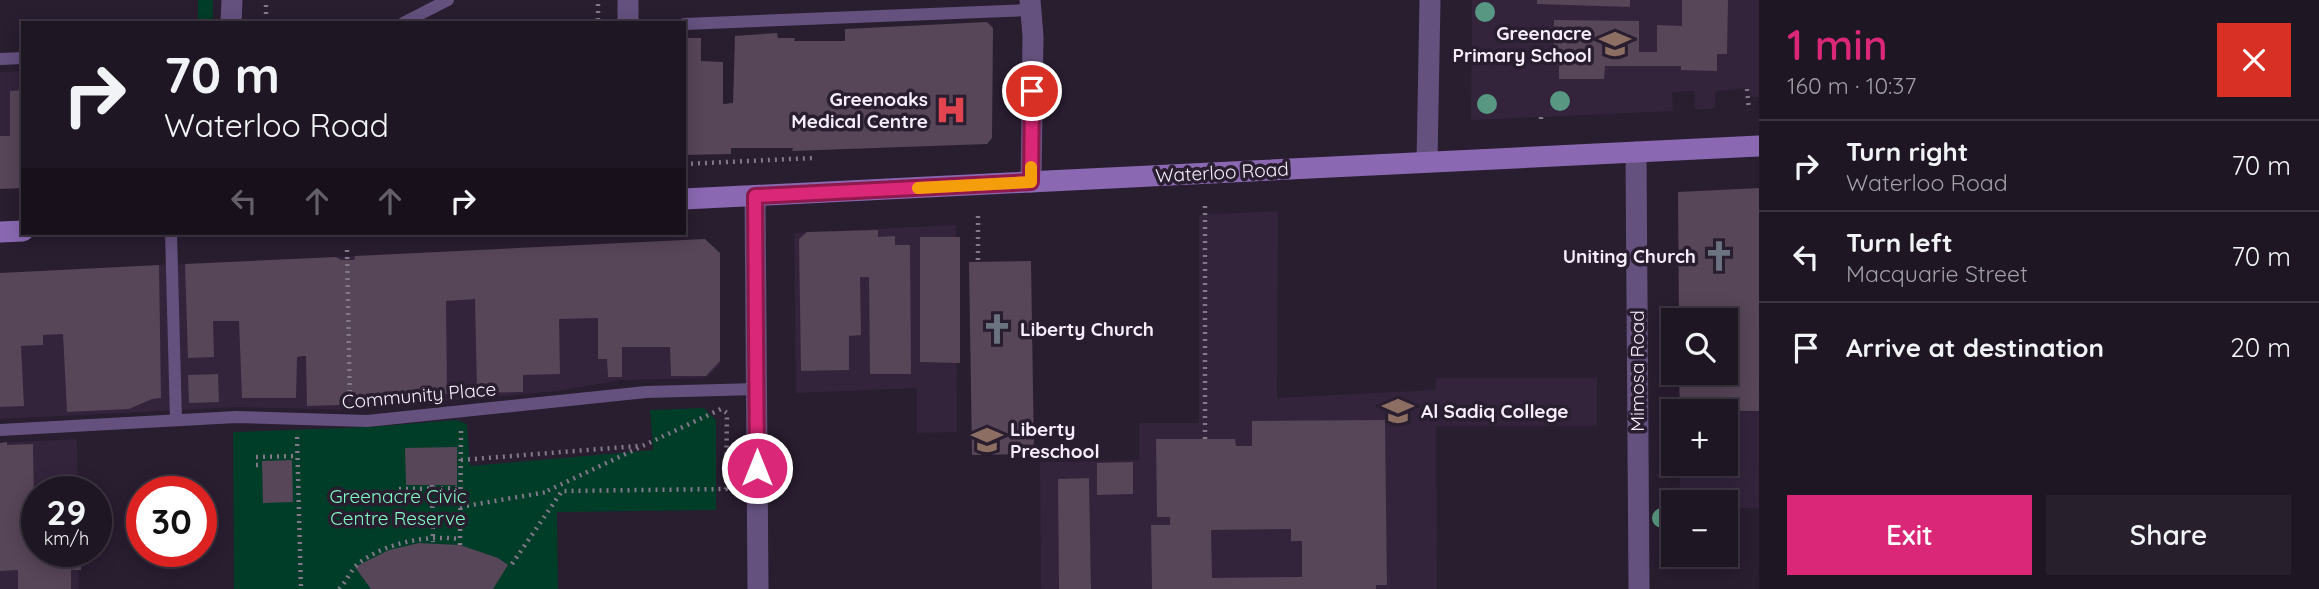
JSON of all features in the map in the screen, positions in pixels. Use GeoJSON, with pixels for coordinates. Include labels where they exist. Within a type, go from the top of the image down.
{"type":"FeatureCollection","features":[{"type":"Feature","properties":{"kind":"main road","name":"Waterloo Road"},"geometry":{"type":"LineString","coordinates":[[686,199],[1759,146]]}},
{"type":"Feature","properties":{"kind":"main road"},"geometry":{"type":"LineString","coordinates":[[0,232],[21,231]]}},
{"type":"Feature","properties":{"kind":"street"},"geometry":{"type":"LineString","coordinates":[[231,21],[232,0]]}},
{"type":"Feature","properties":{"kind":"street"},"geometry":{"type":"LineString","coordinates":[[628,0],[628,21]]}},
{"type":"Feature","properties":{"kind":"street"},"geometry":{"type":"LineString","coordinates":[[1427,162],[1430,0]]}},
{"type":"Feature","properties":{"kind":"street"},"geometry":{"type":"LineString","coordinates":[[1030,5],[1031,182]]}},
{"type":"Feature","properties":{"kind":"street","name":"Mimosa Road"},"geometry":{"type":"LineString","coordinates":[[1636,152],[1639,589]]}},
{"type":"Feature","properties":{"kind":"street"},"geometry":{"type":"LineString","coordinates":[[755,196],[758,589]]}},
{"type":"Feature","properties":{"kind":"lane"},"geometry":{"type":"LineString","coordinates":[[407,21],[449,0]]}},
{"type":"Feature","properties":{"kind":"lane"},"geometry":{"type":"LineString","coordinates":[[686,24],[1030,5]]}},
{"type":"Feature","properties":{"kind":"lane"},"geometry":{"type":"LineString","coordinates":[[0,59],[21,58]]}},
{"type":"Feature","properties":{"kind":"lane"},"geometry":{"type":"LineString","coordinates":[[171,235],[176,420]]}},
{"type":"Feature","properties":{"kind":"lane","name":"Community Place"},"geometry":{"type":"LineString","coordinates":[[0,430],[236,417],[350,422],[646,392],[757,389]]}},
{"type":"Feature","properties":{"kind":"path"},"geometry":{"type":"LineString","coordinates":[[266,0],[266,14]]}},
{"type":"Feature","properties":{"kind":"path"},"geometry":{"type":"LineString","coordinates":[[598,4],[598,21]]}},
{"type":"Feature","properties":{"kind":"path"},"geometry":{"type":"LineString","coordinates":[[1747,89],[1749,110]]}},
{"type":"Feature","properties":{"kind":"path"},"geometry":{"type":"LineString","coordinates":[[1541,117],[1541,123]]}},
{"type":"Feature","properties":{"kind":"path"},"geometry":{"type":"LineString","coordinates":[[686,164],[813,158]]}},
{"type":"Feature","properties":{"kind":"path"},"geometry":{"type":"LineString","coordinates":[[1205,206],[1205,439]]}},
{"type":"Feature","properties":{"kind":"path"},"geometry":{"type":"LineString","coordinates":[[978,216],[978,262]]}},
{"type":"Feature","properties":{"kind":"path"},"geometry":{"type":"LineString","coordinates":[[347,250],[350,422]]}},
{"type":"Feature","properties":{"kind":"path"},"geometry":{"type":"LineString","coordinates":[[460,507],[547,491],[726,489],[727,413],[721,409],[547,491]]}},
{"type":"Feature","properties":{"kind":"path"},"geometry":{"type":"LineString","coordinates":[[339,589],[354,568],[370,556],[401,543],[433,540],[460,542],[460,424]]}},
{"type":"Feature","properties":{"kind":"path"},"geometry":{"type":"LineString","coordinates":[[300,589],[295,464],[297,437],[310,436]]}},
{"type":"Feature","properties":{"kind":"path"},"geometry":{"type":"LineString","coordinates":[[461,460],[644,445]]}},
{"type":"Feature","properties":{"kind":"path"},"geometry":{"type":"LineString","coordinates":[[461,449],[469,449]]}},
{"type":"Feature","properties":{"kind":"path"},"geometry":{"type":"LineString","coordinates":[[256,457],[297,456]]}},
{"type":"Feature","properties":{"kind":"path"},"geometry":{"type":"LineString","coordinates":[[432,487],[433,540]]}},
{"type":"Feature","properties":{"kind":"path"},"geometry":{"type":"LineString","coordinates":[[399,489],[461,488]]}},
{"type":"Feature","properties":{"kind":"path"},"geometry":{"type":"LineString","coordinates":[[512,564],[562,491]]}},
{"type":"Feature","properties":{"kind":"shaded area","name":"Greenacre Primary School"},"geometry":{"type":"Polygon","coordinates":[[[1472,0],[1759,0],[1759,97],[1751,97],[1750,88],[1715,91],[1715,108],[1695,110],[1694,91],[1672,92],[1673,111],[1471,120],[1472,0]]]}},
{"type":"Feature","properties":{"kind":"shaded area"},"geometry":{"type":"Polygon","coordinates":[[[21,71],[21,188],[0,189],[0,72],[21,71]]]}},
{"type":"Feature","properties":{"kind":"shaded area","name":"Al Sadiq College"},"geometry":{"type":"Polygon","coordinates":[[[1278,211],[1277,398],[1435,390],[1436,378],[1597,378],[1597,426],[1436,426],[1437,589],[1041,589],[1040,462],[1139,460],[1139,423],[1199,423],[1199,215],[1278,211]]]}},
{"type":"Feature","properties":{"kind":"shaded area"},"geometry":{"type":"Polygon","coordinates":[[[956,225],[957,432],[917,433],[917,388],[796,393],[794,233],[956,225]]]}},
{"type":"Feature","properties":{"kind":"shaded area"},"geometry":{"type":"Polygon","coordinates":[[[705,239],[720,253],[720,365],[706,378],[621,380],[558,391],[350,410],[239,407],[0,419],[0,273],[705,239]]]}},
{"type":"Feature","properties":{"kind":"shaded area"},"geometry":{"type":"Polygon","coordinates":[[[1759,411],[1759,508],[1738,508],[1738,490],[1680,490],[1680,476],[1738,476],[1738,412],[1759,411]]]}},
{"type":"Feature","properties":{"kind":"shaded area"},"geometry":{"type":"Polygon","coordinates":[[[77,439],[78,476],[21,476],[21,567],[78,567],[79,589],[0,589],[0,443],[77,439]]]}},
{"type":"Feature","properties":{"kind":"green space"},"geometry":{"type":"Polygon","coordinates":[[[198,0],[213,0],[213,21],[198,21],[198,0]]]}},
{"type":"Feature","properties":{"kind":"green space","name":"Greenacre Civic Centre Reserve"},"geometry":{"type":"Polygon","coordinates":[[[704,408],[716,420],[716,510],[557,512],[558,589],[234,589],[233,432],[370,427],[456,420],[467,424],[470,466],[653,450],[650,410],[704,408]]]}},
{"type":"Feature","properties":{"kind":"building"},"geometry":{"type":"Polygon","coordinates":[[[1537,0],[1630,0],[1630,7],[1537,4],[1537,0]]]}},
{"type":"Feature","properties":{"kind":"building"},"geometry":{"type":"Polygon","coordinates":[[[1682,0],[1728,0],[1727,54],[1717,54],[1717,71],[1681,70],[1681,66],[1605,66],[1604,79],[1559,79],[1559,65],[1554,65],[1554,20],[1639,21],[1639,52],[1657,52],[1657,25],[1682,26],[1682,0]]]}},
{"type":"Feature","properties":{"kind":"building"},"geometry":{"type":"Polygon","coordinates":[[[987,22],[993,28],[992,138],[987,144],[792,151],[793,148],[731,148],[731,154],[686,155],[686,38],[701,38],[701,61],[723,62],[723,104],[733,103],[735,36],[777,33],[778,38],[795,38],[794,41],[845,41],[845,29],[987,22]]]}},
{"type":"Feature","properties":{"kind":"building"},"geometry":{"type":"Polygon","coordinates":[[[21,90],[21,188],[0,189],[0,136],[10,136],[10,91],[21,90]]]}},
{"type":"Feature","properties":{"kind":"building","name":"Uniting Church"},"geometry":{"type":"Polygon","coordinates":[[[1759,188],[1759,411],[1738,411],[1738,399],[1680,399],[1679,385],[1738,385],[1738,308],[1679,308],[1678,192],[1759,188]]]}},
{"type":"Feature","properties":{"kind":"building"},"geometry":{"type":"Polygon","coordinates":[[[878,230],[878,237],[895,236],[895,245],[910,245],[911,374],[870,374],[869,277],[860,277],[861,335],[849,336],[849,370],[801,371],[799,239],[807,232],[878,230]]]}},
{"type":"Feature","properties":{"kind":"building"},"geometry":{"type":"Polygon","coordinates":[[[920,237],[960,237],[960,363],[920,362],[920,237]]]}},
{"type":"Feature","properties":{"kind":"building"},"geometry":{"type":"Polygon","coordinates":[[[705,239],[720,253],[720,361],[706,376],[671,376],[670,347],[622,347],[622,377],[608,377],[607,359],[598,359],[598,318],[559,319],[560,374],[523,375],[523,392],[477,393],[475,299],[446,301],[447,394],[398,394],[398,398],[345,400],[339,405],[307,406],[306,356],[302,356],[297,357],[296,398],[242,398],[239,321],[213,321],[214,357],[188,358],[185,264],[336,257],[341,260],[354,260],[355,256],[705,239]]]}},
{"type":"Feature","properties":{"kind":"building"},"geometry":{"type":"Polygon","coordinates":[[[1031,261],[1034,454],[972,455],[969,262],[1031,261]]]}},
{"type":"Feature","properties":{"kind":"building"},"geometry":{"type":"Polygon","coordinates":[[[159,265],[161,398],[129,409],[67,412],[63,334],[43,335],[43,345],[21,346],[24,406],[0,407],[0,273],[159,265]]]}},
{"type":"Feature","properties":{"kind":"building"},"geometry":{"type":"Polygon","coordinates":[[[218,374],[219,402],[189,403],[188,375],[218,374]]]}},
{"type":"Feature","properties":{"kind":"building"},"geometry":{"type":"Polygon","coordinates":[[[1385,420],[1387,585],[1376,585],[1376,589],[1152,589],[1151,525],[1170,525],[1170,517],[1157,517],[1156,439],[1235,439],[1236,446],[1252,446],[1252,421],[1385,420]],[[1291,529],[1211,530],[1212,578],[1302,577],[1302,541],[1291,541],[1291,529]]]}},
{"type":"Feature","properties":{"kind":"building"},"geometry":{"type":"Polygon","coordinates":[[[0,443],[33,444],[34,476],[21,476],[21,567],[81,567],[81,570],[71,570],[71,589],[18,589],[18,570],[0,571],[0,443]]]}},
{"type":"Feature","properties":{"kind":"building"},"geometry":{"type":"Polygon","coordinates":[[[457,447],[457,485],[406,485],[405,448],[457,447]]]}},
{"type":"Feature","properties":{"kind":"building"},"geometry":{"type":"Polygon","coordinates":[[[292,460],[293,502],[263,503],[262,461],[292,460]]]}},
{"type":"Feature","properties":{"kind":"building"},"geometry":{"type":"Polygon","coordinates":[[[1133,462],[1133,494],[1097,495],[1097,463],[1133,462]]]}},
{"type":"Feature","properties":{"kind":"building"},"geometry":{"type":"Polygon","coordinates":[[[1089,478],[1091,589],[1059,589],[1058,479],[1089,478]]]}},
{"type":"Feature","properties":{"kind":"building"},"geometry":{"type":"Polygon","coordinates":[[[419,543],[460,545],[498,558],[508,565],[493,589],[371,589],[355,567],[389,550],[419,543]]]}},
{"type":"Feature","properties":{"kind":"slow traffic"},"geometry":{"type":"LineString","coordinates":[[918,188],[1031,182],[1031,167]]}},
{"type":"Feature","properties":{"kind":"place","name":"Greenacre Primary School"},"geometry":{"type":"Point","coordinates":[1615,44]}},
{"type":"Feature","properties":{"kind":"place","name":"Greenoaks Medical Centre"},"geometry":{"type":"Point","coordinates":[951,110]}},
{"type":"Feature","properties":{"kind":"place","name":"Uniting Church"},"geometry":{"type":"Point","coordinates":[1719,256]}},
{"type":"Feature","properties":{"kind":"place","name":"Liberty Church"},"geometry":{"type":"Point","coordinates":[997,329]}},
{"type":"Feature","properties":{"kind":"place","name":"Al Sadiq College"},"geometry":{"type":"Point","coordinates":[1398,411]}},
{"type":"Feature","properties":{"kind":"place","name":"Liberty Preschool"},"geometry":{"type":"Point","coordinates":[987,440]}},
{"type":"Feature","properties":{"kind":"route"},"geometry":{"type":"LineString","coordinates":[[757,468],[755,196],[1031,182],[1032,91]]}}]}
